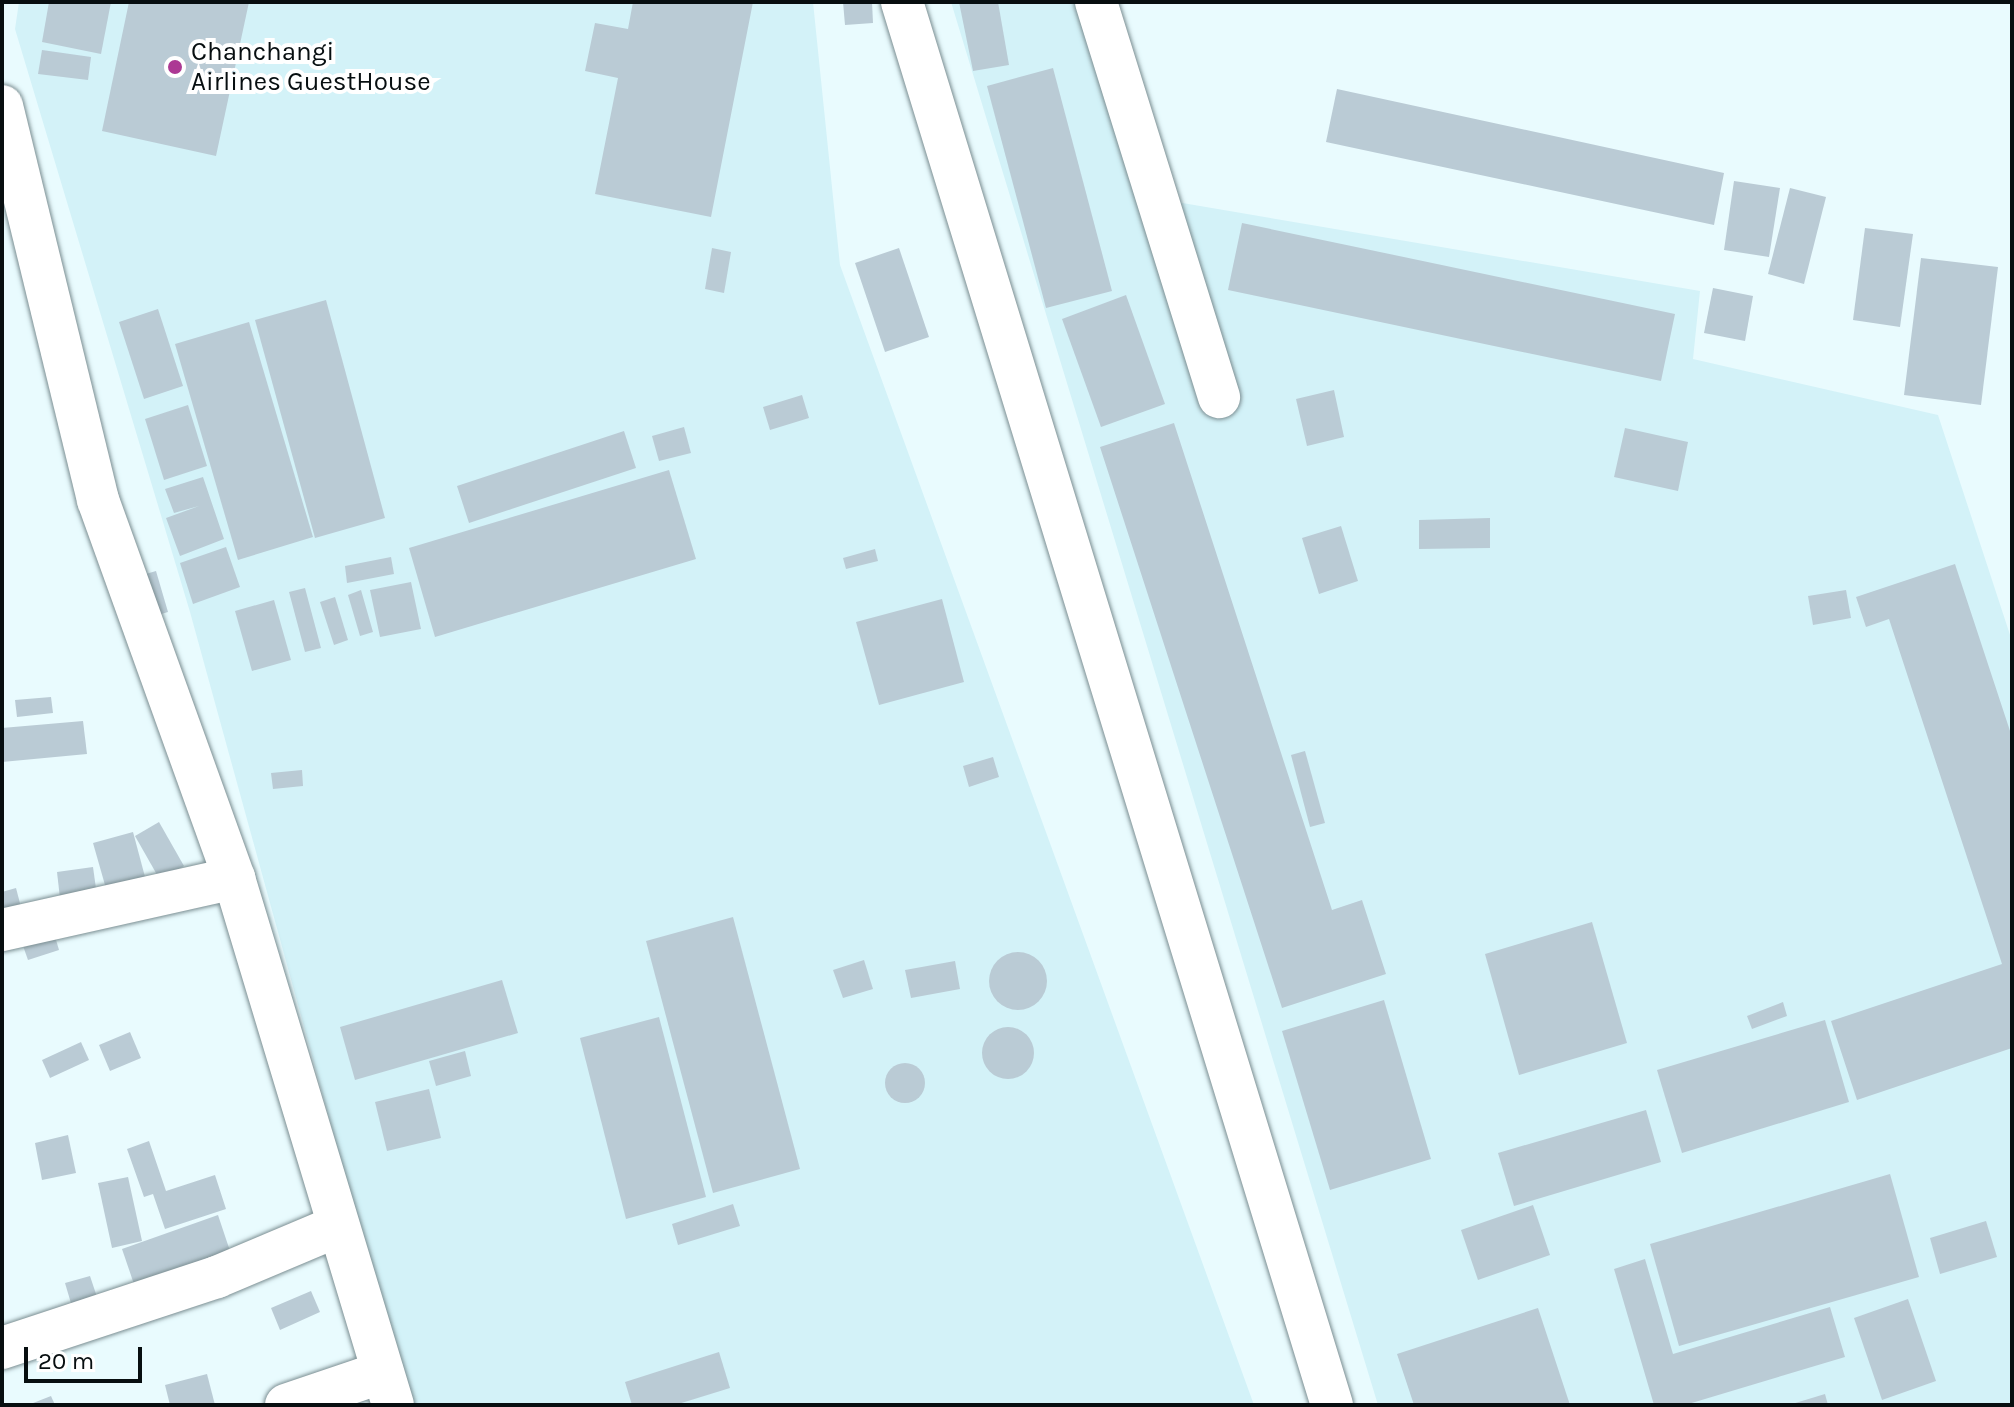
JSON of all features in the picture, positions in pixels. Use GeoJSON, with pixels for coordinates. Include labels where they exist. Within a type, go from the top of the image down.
{"type":"FeatureCollection","features":[{"type":"Feature","properties":{"kind":"street"},"geometry":{"type":"LineString","coordinates":[[902,2],[1332,1405]]}},
{"type":"Feature","properties":{"kind":"street"},"geometry":{"type":"LineString","coordinates":[[1096,2],[1219,397]]}},
{"type":"Feature","properties":{"kind":"street"},"geometry":{"type":"LineString","coordinates":[[2,106],[98,500],[234,878],[388,1388],[286,1405]]}},
{"type":"Feature","properties":{"kind":"street"},"geometry":{"type":"LineString","coordinates":[[2,930],[234,878]]}},
{"type":"Feature","properties":{"kind":"street"},"geometry":{"type":"LineString","coordinates":[[2,1348],[217,1277],[338,1226]]}},
{"type":"Feature","properties":{"kind":"shaded area"},"geometry":{"type":"Polygon","coordinates":[[[19,2],[813,2],[840,265],[1254,1405],[408,1405],[190,612],[15,29],[19,2]]]}},
{"type":"Feature","properties":{"kind":"shaded area"},"geometry":{"type":"Polygon","coordinates":[[[951,2],[1088,2],[1159,199],[1700,291],[1693,359],[1938,415],[2012,641],[2012,1405],[1378,1405],[951,2]]]}},
{"type":"Feature","properties":{"kind":"building"},"geometry":{"type":"Polygon","coordinates":[[[49,2],[111,2],[101,54],[42,42],[49,2]]]}},
{"type":"Feature","properties":{"kind":"building","name":"Chanchangi Airlines GuestHouse"},"geometry":{"type":"Polygon","coordinates":[[[129,2],[249,2],[216,156],[102,131],[129,2]]]}},
{"type":"Feature","properties":{"kind":"building"},"geometry":{"type":"Polygon","coordinates":[[[633,2],[753,2],[711,217],[595,194],[618,78],[585,71],[595,23],[628,29],[633,2]]]}},
{"type":"Feature","properties":{"kind":"building"},"geometry":{"type":"Polygon","coordinates":[[[843,2],[872,2],[873,23],[845,25],[843,2]]]}},
{"type":"Feature","properties":{"kind":"building"},"geometry":{"type":"Polygon","coordinates":[[[959,2],[998,2],[1009,65],[973,71],[959,2]]]}},
{"type":"Feature","properties":{"kind":"building"},"geometry":{"type":"Polygon","coordinates":[[[42,50],[91,57],[88,80],[38,74],[42,50]]]}},
{"type":"Feature","properties":{"kind":"building"},"geometry":{"type":"Polygon","coordinates":[[[1053,68],[1112,291],[1046,308],[987,86],[1053,68]]]}},
{"type":"Feature","properties":{"kind":"building"},"geometry":{"type":"Polygon","coordinates":[[[1337,89],[1724,173],[1714,225],[1326,142],[1337,89]]]}},
{"type":"Feature","properties":{"kind":"building"},"geometry":{"type":"Polygon","coordinates":[[[1734,181],[1780,188],[1769,257],[1724,250],[1734,181]]]}},
{"type":"Feature","properties":{"kind":"building"},"geometry":{"type":"Polygon","coordinates":[[[1790,188],[1826,197],[1804,284],[1768,274],[1790,188]]]}},
{"type":"Feature","properties":{"kind":"building"},"geometry":{"type":"Polygon","coordinates":[[[1242,223],[1675,314],[1661,381],[1228,290],[1242,223]]]}},
{"type":"Feature","properties":{"kind":"building"},"geometry":{"type":"Polygon","coordinates":[[[1865,228],[1913,234],[1900,327],[1853,320],[1865,228]]]}},
{"type":"Feature","properties":{"kind":"building"},"geometry":{"type":"Polygon","coordinates":[[[712,248],[731,252],[724,293],[705,289],[712,248]]]}},
{"type":"Feature","properties":{"kind":"building"},"geometry":{"type":"Polygon","coordinates":[[[899,248],[929,337],[885,352],[855,263],[899,248]]]}},
{"type":"Feature","properties":{"kind":"building"},"geometry":{"type":"Polygon","coordinates":[[[1921,258],[1998,267],[1981,405],[1904,395],[1921,258]]]}},
{"type":"Feature","properties":{"kind":"building"},"geometry":{"type":"Polygon","coordinates":[[[1713,288],[1753,296],[1745,341],[1704,333],[1713,288]]]}},
{"type":"Feature","properties":{"kind":"building"},"geometry":{"type":"Polygon","coordinates":[[[1126,295],[1165,404],[1101,427],[1062,319],[1126,295]]]}},
{"type":"Feature","properties":{"kind":"building"},"geometry":{"type":"Polygon","coordinates":[[[326,300],[385,518],[315,538],[255,320],[326,300]]]}},
{"type":"Feature","properties":{"kind":"building"},"geometry":{"type":"Polygon","coordinates":[[[158,309],[183,386],[144,399],[119,322],[158,309]]]}},
{"type":"Feature","properties":{"kind":"building"},"geometry":{"type":"Polygon","coordinates":[[[249,322],[313,537],[238,560],[175,344],[249,322]]]}},
{"type":"Feature","properties":{"kind":"building"},"geometry":{"type":"Polygon","coordinates":[[[1334,390],[1344,437],[1307,446],[1296,399],[1334,390]]]}},
{"type":"Feature","properties":{"kind":"building"},"geometry":{"type":"Polygon","coordinates":[[[802,395],[809,418],[770,430],[763,407],[802,395]]]}},
{"type":"Feature","properties":{"kind":"building"},"geometry":{"type":"Polygon","coordinates":[[[188,405],[207,466],[164,480],[145,419],[188,405]]]}},
{"type":"Feature","properties":{"kind":"building"},"geometry":{"type":"Polygon","coordinates":[[[1174,423],[1332,910],[1362,900],[1386,974],[1282,1008],[1100,447],[1174,423]]]}},
{"type":"Feature","properties":{"kind":"building"},"geometry":{"type":"Polygon","coordinates":[[[684,427],[691,453],[659,461],[652,436],[684,427]]]}},
{"type":"Feature","properties":{"kind":"building"},"geometry":{"type":"Polygon","coordinates":[[[1625,428],[1688,442],[1678,491],[1614,477],[1625,428]]]}},
{"type":"Feature","properties":{"kind":"building"},"geometry":{"type":"Polygon","coordinates":[[[624,431],[636,468],[469,523],[457,486],[624,431]]]}},
{"type":"Feature","properties":{"kind":"building"},"geometry":{"type":"Polygon","coordinates":[[[669,470],[696,559],[435,637],[409,548],[669,470]]]}},
{"type":"Feature","properties":{"kind":"building"},"geometry":{"type":"Polygon","coordinates":[[[203,477],[224,539],[180,556],[166,518],[199,506],[174,513],[165,489],[203,477]]]}},
{"type":"Feature","properties":{"kind":"building"},"geometry":{"type":"Polygon","coordinates":[[[1490,518],[1490,548],[1419,549],[1419,520],[1490,518]]]}},
{"type":"Feature","properties":{"kind":"building"},"geometry":{"type":"Polygon","coordinates":[[[1341,526],[1358,581],[1319,594],[1302,538],[1341,526]]]}},
{"type":"Feature","properties":{"kind":"building"},"geometry":{"type":"Polygon","coordinates":[[[226,547],[240,587],[193,604],[180,563],[226,547]]]}},
{"type":"Feature","properties":{"kind":"building"},"geometry":{"type":"Polygon","coordinates":[[[875,549],[878,561],[846,569],[843,558],[875,549]]]}},
{"type":"Feature","properties":{"kind":"building"},"geometry":{"type":"Polygon","coordinates":[[[391,557],[394,574],[347,583],[345,566],[391,557]]]}},
{"type":"Feature","properties":{"kind":"building"},"geometry":{"type":"Polygon","coordinates":[[[1955,564],[2012,737],[2012,1048],[1857,1100],[1831,1021],[2002,964],[1889,619],[1866,627],[1856,597],[1955,564]]]}},
{"type":"Feature","properties":{"kind":"building"},"geometry":{"type":"Polygon","coordinates":[[[156,571],[168,612],[151,617],[139,576],[156,571]]]}},
{"type":"Feature","properties":{"kind":"building"},"geometry":{"type":"Polygon","coordinates":[[[411,582],[421,629],[380,637],[370,590],[411,582]]]}},
{"type":"Feature","properties":{"kind":"building"},"geometry":{"type":"Polygon","coordinates":[[[305,588],[321,648],[305,652],[289,592],[305,588]]]}},
{"type":"Feature","properties":{"kind":"building"},"geometry":{"type":"Polygon","coordinates":[[[361,590],[373,632],[360,636],[348,595],[361,590]]]}},
{"type":"Feature","properties":{"kind":"building"},"geometry":{"type":"Polygon","coordinates":[[[1846,590],[1851,618],[1813,625],[1808,596],[1846,590]]]}},
{"type":"Feature","properties":{"kind":"building"},"geometry":{"type":"Polygon","coordinates":[[[335,597],[348,640],[334,645],[320,602],[335,597]]]}},
{"type":"Feature","properties":{"kind":"building"},"geometry":{"type":"Polygon","coordinates":[[[942,599],[964,682],[879,705],[856,622],[942,599]]]}},
{"type":"Feature","properties":{"kind":"building"},"geometry":{"type":"Polygon","coordinates":[[[274,600],[291,660],[252,671],[235,611],[274,600]]]}},
{"type":"Feature","properties":{"kind":"building"},"geometry":{"type":"Polygon","coordinates":[[[51,697],[53,713],[17,717],[15,700],[51,697]]]}},
{"type":"Feature","properties":{"kind":"building"},"geometry":{"type":"Polygon","coordinates":[[[83,721],[87,754],[2,762],[2,728],[83,721]]]}},
{"type":"Feature","properties":{"kind":"building"},"geometry":{"type":"Polygon","coordinates":[[[1305,751],[1325,823],[1310,827],[1291,755],[1305,751]]]}},
{"type":"Feature","properties":{"kind":"building"},"geometry":{"type":"Polygon","coordinates":[[[993,757],[999,777],[969,787],[963,766],[993,757]]]}},
{"type":"Feature","properties":{"kind":"building"},"geometry":{"type":"Polygon","coordinates":[[[302,770],[303,786],[273,789],[271,773],[302,770]]]}},
{"type":"Feature","properties":{"kind":"building"},"geometry":{"type":"Polygon","coordinates":[[[159,822],[184,866],[160,880],[135,836],[159,822]]]}},
{"type":"Feature","properties":{"kind":"building"},"geometry":{"type":"Polygon","coordinates":[[[133,832],[148,888],[109,899],[93,843],[133,832]]]}},
{"type":"Feature","properties":{"kind":"building"},"geometry":{"type":"Polygon","coordinates":[[[93,867],[98,903],[61,907],[57,872],[93,867]]]}},
{"type":"Feature","properties":{"kind":"building"},"geometry":{"type":"Polygon","coordinates":[[[16,888],[22,911],[2,916],[2,892],[16,888]]]}},
{"type":"Feature","properties":{"kind":"building"},"geometry":{"type":"Polygon","coordinates":[[[733,917],[800,1169],[713,1193],[646,941],[733,917]]]}},
{"type":"Feature","properties":{"kind":"building"},"geometry":{"type":"Polygon","coordinates":[[[1592,922],[1627,1043],[1519,1075],[1485,954],[1592,922]]]}},
{"type":"Feature","properties":{"kind":"building"},"geometry":{"type":"Polygon","coordinates":[[[54,933],[59,950],[28,960],[22,943],[54,933]]]}},
{"type":"Feature","properties":{"kind":"building"},"geometry":{"type":"Polygon","coordinates":[[[1018,952],[1038,961],[1047,981],[1038,1001],[1018,1010],[998,1001],[989,981],[998,961],[1018,952]]]}},
{"type":"Feature","properties":{"kind":"building"},"geometry":{"type":"Polygon","coordinates":[[[864,960],[873,989],[843,998],[833,970],[864,960]]]}},
{"type":"Feature","properties":{"kind":"building"},"geometry":{"type":"Polygon","coordinates":[[[955,961],[960,989],[911,998],[905,970],[955,961]]]}},
{"type":"Feature","properties":{"kind":"building"},"geometry":{"type":"Polygon","coordinates":[[[502,980],[518,1033],[355,1080],[340,1027],[502,980]]]}},
{"type":"Feature","properties":{"kind":"building"},"geometry":{"type":"Polygon","coordinates":[[[1384,1000],[1431,1159],[1330,1190],[1282,1031],[1384,1000]]]}},
{"type":"Feature","properties":{"kind":"building"},"geometry":{"type":"Polygon","coordinates":[[[1783,1002],[1787,1016],[1752,1029],[1747,1016],[1783,1002]]]}},
{"type":"Feature","properties":{"kind":"building"},"geometry":{"type":"Polygon","coordinates":[[[659,1017],[706,1197],[626,1219],[580,1038],[659,1017]]]}},
{"type":"Feature","properties":{"kind":"building"},"geometry":{"type":"Polygon","coordinates":[[[1825,1020],[1849,1102],[1682,1153],[1657,1070],[1825,1020]]]}},
{"type":"Feature","properties":{"kind":"building"},"geometry":{"type":"Polygon","coordinates":[[[1008,1027],[1026,1035],[1034,1053],[1026,1071],[1008,1079],[990,1071],[982,1053],[990,1035],[1008,1027]]]}},
{"type":"Feature","properties":{"kind":"building"},"geometry":{"type":"Polygon","coordinates":[[[130,1032],[141,1058],[110,1071],[99,1045],[130,1032]]]}},
{"type":"Feature","properties":{"kind":"building"},"geometry":{"type":"Polygon","coordinates":[[[81,1042],[89,1060],[50,1078],[42,1060],[81,1042]]]}},
{"type":"Feature","properties":{"kind":"building"},"geometry":{"type":"Polygon","coordinates":[[[465,1051],[471,1076],[436,1086],[429,1061],[465,1051]]]}},
{"type":"Feature","properties":{"kind":"building"},"geometry":{"type":"Polygon","coordinates":[[[905,1063],[919,1069],[925,1083],[919,1097],[905,1103],[891,1097],[885,1083],[891,1069],[905,1063]]]}},
{"type":"Feature","properties":{"kind":"building"},"geometry":{"type":"Polygon","coordinates":[[[429,1089],[441,1138],[387,1151],[375,1102],[429,1089]]]}},
{"type":"Feature","properties":{"kind":"building"},"geometry":{"type":"Polygon","coordinates":[[[1646,1110],[1661,1162],[1514,1206],[1498,1153],[1646,1110]]]}},
{"type":"Feature","properties":{"kind":"building"},"geometry":{"type":"Polygon","coordinates":[[[68,1135],[76,1173],[42,1180],[35,1143],[68,1135]]]}},
{"type":"Feature","properties":{"kind":"building"},"geometry":{"type":"Polygon","coordinates":[[[149,1141],[166,1191],[215,1175],[226,1209],[165,1229],[153,1194],[144,1197],[127,1149],[149,1141]]]}},
{"type":"Feature","properties":{"kind":"building"},"geometry":{"type":"Polygon","coordinates":[[[1890,1174],[1919,1277],[1679,1346],[1650,1244],[1890,1174]]]}},
{"type":"Feature","properties":{"kind":"building"},"geometry":{"type":"Polygon","coordinates":[[[128,1177],[142,1241],[112,1248],[98,1183],[128,1177]]]}},
{"type":"Feature","properties":{"kind":"building"},"geometry":{"type":"Polygon","coordinates":[[[733,1204],[740,1226],[678,1245],[672,1224],[733,1204]]]}},
{"type":"Feature","properties":{"kind":"building"},"geometry":{"type":"Polygon","coordinates":[[[1533,1205],[1550,1255],[1478,1280],[1461,1230],[1533,1205]]]}},
{"type":"Feature","properties":{"kind":"building"},"geometry":{"type":"Polygon","coordinates":[[[218,1215],[232,1257],[136,1290],[122,1249],[218,1215]]]}},
{"type":"Feature","properties":{"kind":"building"},"geometry":{"type":"Polygon","coordinates":[[[1986,1221],[1997,1257],[1940,1274],[1930,1238],[1986,1221]]]}},
{"type":"Feature","properties":{"kind":"building"},"geometry":{"type":"Polygon","coordinates":[[[1645,1259],[1673,1354],[1830,1307],[1845,1357],[1685,1405],[1654,1405],[1614,1269],[1645,1259]]]}},
{"type":"Feature","properties":{"kind":"building"},"geometry":{"type":"Polygon","coordinates":[[[90,1276],[99,1303],[73,1310],[65,1283],[90,1276]]]}},
{"type":"Feature","properties":{"kind":"building"},"geometry":{"type":"Polygon","coordinates":[[[311,1291],[320,1312],[280,1330],[271,1308],[311,1291]]]}},
{"type":"Feature","properties":{"kind":"building"},"geometry":{"type":"Polygon","coordinates":[[[1908,1299],[1936,1381],[1882,1400],[1854,1318],[1908,1299]]]}},
{"type":"Feature","properties":{"kind":"building"},"geometry":{"type":"Polygon","coordinates":[[[1538,1308],[1570,1405],[1414,1405],[1397,1354],[1538,1308]]]}},
{"type":"Feature","properties":{"kind":"building"},"geometry":{"type":"Polygon","coordinates":[[[719,1352],[730,1388],[675,1405],[632,1405],[625,1382],[719,1352]]]}},
{"type":"Feature","properties":{"kind":"building"},"geometry":{"type":"Polygon","coordinates":[[[207,1374],[215,1405],[170,1405],[165,1385],[207,1374]]]}},
{"type":"Feature","properties":{"kind":"building"},"geometry":{"type":"Polygon","coordinates":[[[1825,1394],[1828,1405],[1792,1405],[1792,1404],[1825,1394]]]}},
{"type":"Feature","properties":{"kind":"building"},"geometry":{"type":"Polygon","coordinates":[[[51,1396],[55,1405],[28,1405],[51,1396]]]}},
{"type":"Feature","properties":{"kind":"place","name":"Chanchangi Airlines GuestHouse"},"geometry":{"type":"Point","coordinates":[175,67]}}]}
